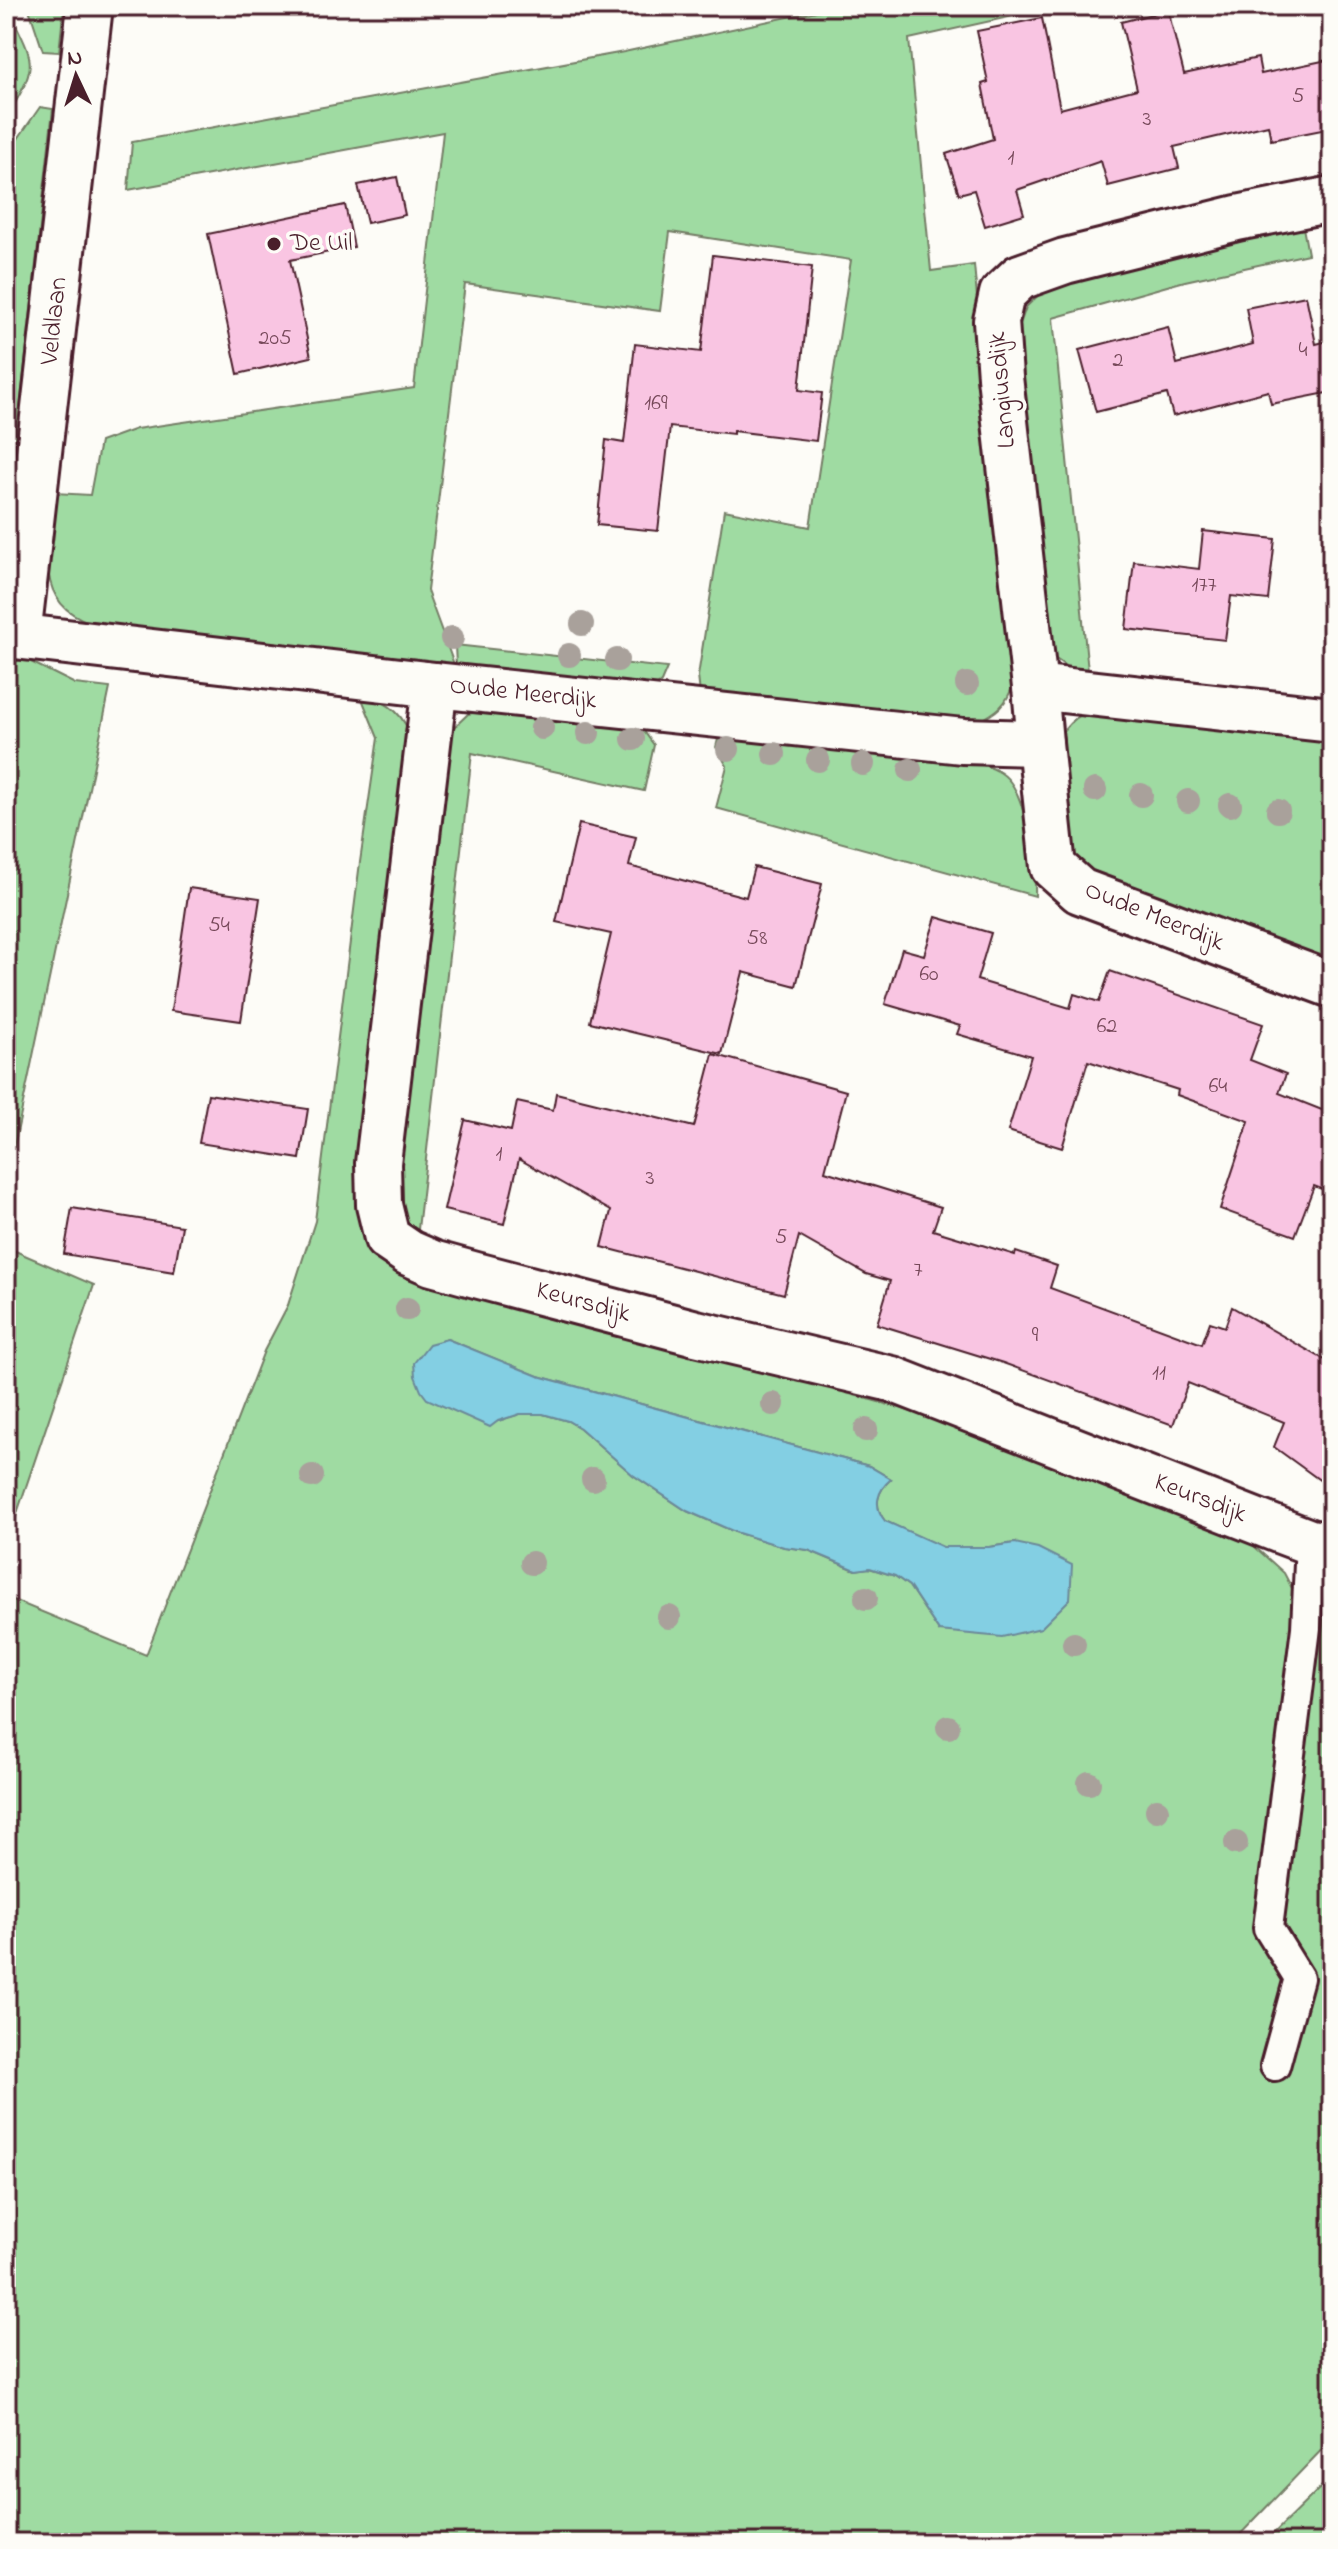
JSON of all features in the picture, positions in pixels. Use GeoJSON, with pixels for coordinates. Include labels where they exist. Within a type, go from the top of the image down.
{"type":"FeatureCollection","features":[{"type":"Feature","properties":{"kind":"street","name":"Veldlaan"},"geometry":{"type":"LineString","coordinates":[[12,635],[90,6]]}},
{"type":"Feature","properties":{"kind":"street","name":"Langiusdijk"},"geometry":{"type":"LineString","coordinates":[[1035,687],[999,363],[996,321],[1002,294],[1020,277],[1065,261],[1237,218],[1332,199]]}},
{"type":"Feature","properties":{"kind":"street","name":"Oude Meerdijk"},"geometry":{"type":"LineString","coordinates":[[12,635],[435,685],[963,741],[1040,743]]}},
{"type":"Feature","properties":{"kind":"street","name":"Keursdijk"},"geometry":{"type":"LineString","coordinates":[[435,685],[378,1163],[379,1205],[387,1238],[409,1253],[432,1263],[696,1333],[892,1379],[1321,1544]]}},
{"type":"Feature","properties":{"kind":"street","name":"Oude Meerdijk"},"geometry":{"type":"LineString","coordinates":[[1035,687],[1053,867],[1080,891],[1332,985]]}},
{"type":"Feature","properties":{"kind":"street"},"geometry":{"type":"LineString","coordinates":[[1035,687],[1332,720]]}},
{"type":"Feature","properties":{"kind":"lane","name":"Keursdijk"},"geometry":{"type":"LineString","coordinates":[[1275,2066],[1299,1978],[1268,1928],[1306,1628],[1321,1544]]}},
{"type":"Feature","properties":{"kind":"green space"},"geometry":{"type":"Polygon","coordinates":[[[7,6],[30,62],[25,84],[6,118],[7,6]]]}},
{"type":"Feature","properties":{"kind":"green space"},"geometry":{"type":"Polygon","coordinates":[[[28,6],[64,6],[59,52],[43,51],[28,6]]]}},
{"type":"Feature","properties":{"kind":"green space"},"geometry":{"type":"Polygon","coordinates":[[[840,6],[1059,6],[909,39],[931,271],[974,265],[1013,684],[1008,698],[995,712],[977,722],[700,694],[698,676],[724,510],[810,527],[851,260],[670,232],[660,311],[465,284],[427,591],[455,667],[99,625],[77,617],[62,605],[53,590],[48,572],[55,493],[90,495],[100,442],[136,429],[414,388],[443,132],[128,190],[132,142],[624,52],[840,6]]]}},
{"type":"Feature","properties":{"kind":"green space"},"geometry":{"type":"Polygon","coordinates":[[[40,107],[53,109],[13,473],[6,472],[6,156],[40,107]]]}},
{"type":"Feature","properties":{"kind":"green space"},"geometry":{"type":"Polygon","coordinates":[[[1302,222],[1308,254],[1185,281],[1053,318],[1088,671],[1067,667],[1053,657],[1016,336],[1026,307],[1047,287],[1302,222]]]}},
{"type":"Feature","properties":{"kind":"green space"},"geometry":{"type":"Polygon","coordinates":[[[455,645],[667,668],[661,682],[652,689],[456,666],[455,645]]]}},
{"type":"Feature","properties":{"kind":"green space"},"geometry":{"type":"Polygon","coordinates":[[[25,659],[75,684],[110,688],[14,1147],[6,1146],[6,664],[25,659]]]}},
{"type":"Feature","properties":{"kind":"green space"},"geometry":{"type":"Polygon","coordinates":[[[360,694],[390,707],[401,717],[409,732],[359,1199],[364,1236],[379,1257],[388,1264],[900,1408],[1245,1538],[1284,1573],[1296,1596],[1254,1914],[1278,1924],[1324,1619],[1332,1601],[1332,2439],[1232,2543],[6,2543],[6,1597],[146,1655],[264,1351],[288,1305],[315,1221],[378,738],[360,694]],[[447,1339],[498,1421],[520,1414],[543,1414],[568,1421],[633,1475],[687,1511],[735,1532],[784,1547],[808,1550],[855,1570],[869,1568],[895,1576],[909,1586],[939,1631],[1015,1543],[943,1548],[885,1521],[878,1499],[891,1479],[869,1466],[538,1376],[447,1339]]]}},
{"type":"Feature","properties":{"kind":"green space"},"geometry":{"type":"Polygon","coordinates":[[[490,709],[640,726],[654,745],[644,791],[472,753],[417,1238],[406,1229],[393,1201],[449,732],[468,714],[490,709]]]}},
{"type":"Feature","properties":{"kind":"green space"},"geometry":{"type":"Polygon","coordinates":[[[1085,713],[1332,734],[1332,962],[1086,874],[1072,860],[1058,741],[1069,724],[1085,713]]]}},
{"type":"Feature","properties":{"kind":"green space"},"geometry":{"type":"Polygon","coordinates":[[[719,735],[983,765],[996,770],[1010,782],[1018,796],[1032,856],[1035,896],[716,808],[727,766],[716,747],[719,735]]]}},
{"type":"Feature","properties":{"kind":"green space"},"geometry":{"type":"Polygon","coordinates":[[[6,1247],[94,1285],[6,1546],[6,1247]]]}},
{"type":"Feature","properties":{"kind":"green space"},"geometry":{"type":"Polygon","coordinates":[[[1332,2475],[1332,2543],[1264,2543],[1323,2485],[1332,2475]]]}},
{"type":"Feature","properties":{"kind":"water"},"geometry":{"type":"Polygon","coordinates":[[[447,1339],[538,1376],[869,1466],[891,1479],[878,1499],[885,1521],[943,1547],[989,1547],[1015,1543],[1038,1548],[1072,1565],[1070,1599],[1041,1628],[1002,1637],[939,1631],[909,1586],[895,1576],[870,1568],[856,1570],[808,1550],[784,1547],[735,1532],[687,1511],[633,1475],[568,1421],[543,1414],[520,1414],[490,1427],[427,1399],[415,1376],[414,1363],[429,1344],[447,1339]]]}},
{"type":"Feature","properties":{"kind":"building"},"geometry":{"type":"Polygon","coordinates":[[[1168,10],[1184,74],[1258,58],[1261,74],[1332,59],[1332,128],[1271,140],[1268,125],[1174,147],[1179,168],[1108,186],[1101,161],[1017,190],[1024,214],[985,226],[974,190],[959,194],[946,154],[993,139],[982,84],[988,82],[977,31],[1042,18],[1060,109],[1137,89],[1121,22],[1168,10]]]}},
{"type":"Feature","properties":{"kind":"building"},"geometry":{"type":"Polygon","coordinates":[[[397,177],[405,215],[367,223],[358,185],[397,177]]]}},
{"type":"Feature","properties":{"kind":"building"},"geometry":{"type":"Polygon","coordinates":[[[345,205],[354,247],[290,260],[311,357],[238,374],[208,234],[345,205]]]}},
{"type":"Feature","properties":{"kind":"building"},"geometry":{"type":"Polygon","coordinates":[[[713,255],[812,267],[799,390],[822,393],[816,441],[670,427],[658,531],[597,525],[606,440],[624,443],[635,344],[701,352],[713,255]]]}},
{"type":"Feature","properties":{"kind":"building"},"geometry":{"type":"Polygon","coordinates":[[[1306,296],[1316,344],[1332,340],[1332,392],[1271,404],[1268,391],[1173,416],[1167,394],[1096,412],[1079,350],[1168,327],[1177,364],[1253,344],[1246,308],[1306,296]]]}},
{"type":"Feature","properties":{"kind":"building"},"geometry":{"type":"Polygon","coordinates":[[[1203,531],[1275,539],[1268,600],[1231,596],[1225,640],[1126,629],[1134,561],[1199,569],[1203,531]]]}},
{"type":"Feature","properties":{"kind":"building"},"geometry":{"type":"Polygon","coordinates":[[[579,824],[636,837],[629,866],[746,897],[754,867],[822,884],[796,986],[743,972],[722,1054],[590,1022],[611,934],[556,922],[579,824]]]}},
{"type":"Feature","properties":{"kind":"building"},"geometry":{"type":"Polygon","coordinates":[[[189,888],[260,898],[241,1021],[171,1011],[189,888]]]}},
{"type":"Feature","properties":{"kind":"building"},"geometry":{"type":"Polygon","coordinates":[[[936,917],[991,933],[977,980],[1070,1008],[1074,994],[1099,1002],[1110,971],[1263,1024],[1250,1060],[1286,1074],[1279,1093],[1332,1114],[1332,1193],[1314,1186],[1295,1236],[1220,1209],[1249,1121],[1177,1095],[1178,1090],[1088,1061],[1062,1148],[1008,1131],[1031,1056],[957,1034],[960,1026],[885,1004],[902,949],[924,955],[936,917]]]}},
{"type":"Feature","properties":{"kind":"building"},"geometry":{"type":"Polygon","coordinates":[[[713,1054],[846,1091],[825,1171],[941,1207],[933,1230],[1057,1266],[1050,1288],[1202,1344],[1210,1322],[1225,1327],[1232,1307],[1332,1364],[1332,1489],[1274,1447],[1284,1422],[1188,1383],[1173,1425],[1003,1363],[877,1324],[890,1281],[866,1274],[799,1236],[784,1294],[602,1247],[611,1211],[519,1159],[504,1224],[444,1210],[465,1120],[511,1131],[517,1102],[553,1110],[556,1093],[694,1127],[713,1054]]]}},
{"type":"Feature","properties":{"kind":"building"},"geometry":{"type":"Polygon","coordinates":[[[208,1094],[308,1109],[300,1159],[199,1143],[208,1094]]]}},
{"type":"Feature","properties":{"kind":"building"},"geometry":{"type":"Polygon","coordinates":[[[72,1208],[182,1226],[174,1272],[64,1254],[72,1208]]]}},
{"type":"Feature","properties":{"kind":"place","name":"De Uil"},"geometry":{"type":"Point","coordinates":[274,244]}}]}
